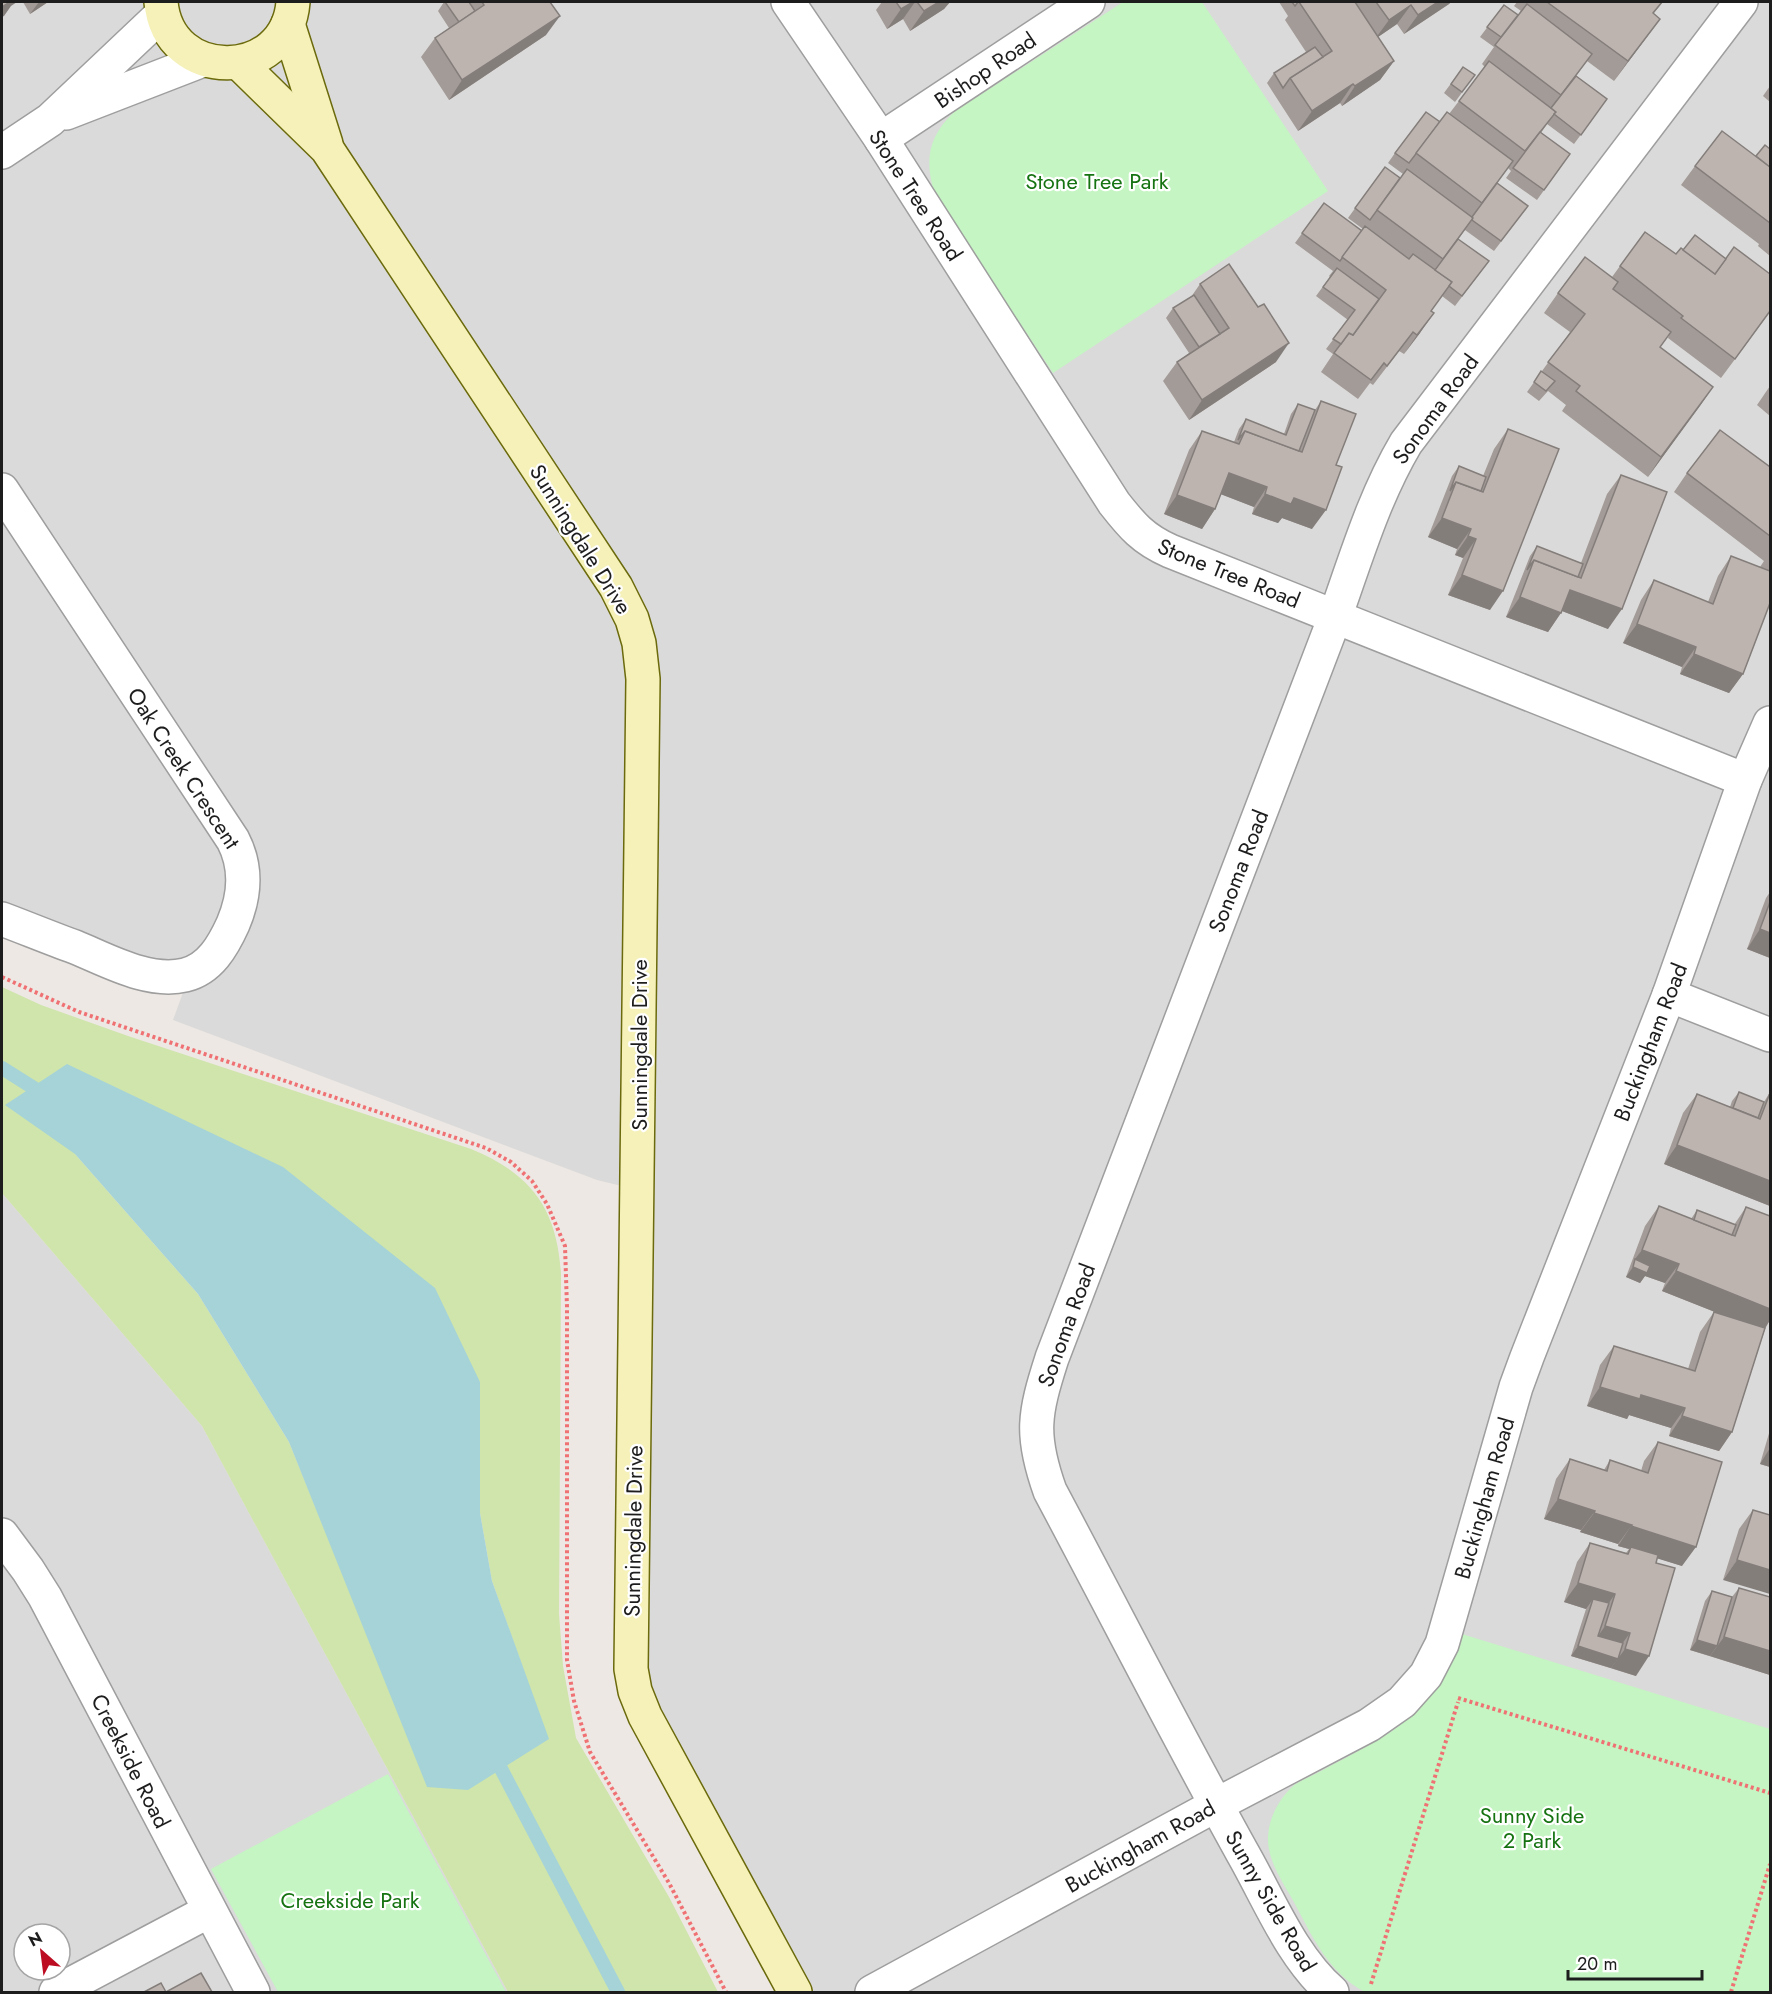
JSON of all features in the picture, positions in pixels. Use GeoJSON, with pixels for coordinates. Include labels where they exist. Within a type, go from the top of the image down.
{"type":"FeatureCollection","features":[{"type":"Feature","properties":{"kind":"street","name":"Stone Tree Road"},"geometry":{"type":"LineString","coordinates":[[788,2],[881,139],[1114,503],[1132,526],[1154,544],[1745,780]]}},
{"type":"Feature","properties":{"kind":"street","name":"Bishop Road"},"geometry":{"type":"LineString","coordinates":[[881,139],[1088,2]]}},
{"type":"Feature","properties":{"kind":"street","name":"Sonoma Road"},"geometry":{"type":"LineString","coordinates":[[1216,1805],[1050,1491],[1041,1466],[1036,1441],[1037,1413],[1042,1389],[1364,535],[1394,464],[1406,443],[1741,2]]}},
{"type":"Feature","properties":{"kind":"street"},"geometry":{"type":"LineString","coordinates":[[2,152],[50,120],[162,8],[170,33],[184,49],[202,60],[220,64],[239,63],[259,55],[277,42],[291,13]]}},
{"type":"Feature","properties":{"kind":"street","name":"Sunningdale Drive"},"geometry":{"type":"LineString","coordinates":[[291,13],[327,149]]}},
{"type":"Feature","properties":{"kind":"street"},"geometry":{"type":"LineString","coordinates":[[50,120],[202,60]]}},
{"type":"Feature","properties":{"kind":"street","name":"Sunningdale Drive"},"geometry":{"type":"LineString","coordinates":[[239,63],[327,149],[616,587],[632,619],[639,643],[643,679],[631,1669],[635,1692],[645,1716],[795,1992]]}},
{"type":"Feature","properties":{"kind":"street","name":"Oak Creek Crescent"},"geometry":{"type":"LineString","coordinates":[[2,490],[233,840],[241,858],[243,884],[240,906],[225,942],[215,957],[187,975],[171,978],[133,970],[2,919]]}},
{"type":"Feature","properties":{"kind":"street","name":"Buckingham Road"},"geometry":{"type":"LineString","coordinates":[[872,1992],[1216,1805],[1369,1725],[1402,1702],[1426,1676],[1442,1644],[1516,1387],[1669,995],[1745,780],[1770,723]]}},
{"type":"Feature","properties":{"kind":"street"},"geometry":{"type":"LineString","coordinates":[[1669,995],[1770,1035]]}},
{"type":"Feature","properties":{"kind":"street","name":"Creekside Road"},"geometry":{"type":"LineString","coordinates":[[2,1535],[45,1597],[253,1992]]}},
{"type":"Feature","properties":{"kind":"street","name":"Sunny Side Road"},"geometry":{"type":"LineString","coordinates":[[1216,1805],[1292,1943],[1318,1980],[1332,1992]]}},
{"type":"Feature","properties":{"kind":"street"},"geometry":{"type":"LineString","coordinates":[[56,1992],[209,1911]]}},
{"type":"Feature","properties":{"kind":"path"},"geometry":{"type":"LineString","coordinates":[[2,977],[79,1012],[486,1148],[511,1162],[540,1191],[554,1216],[565,1246],[567,1660],[574,1701],[590,1752],[669,1884],[726,1992]]}},
{"type":"Feature","properties":{"kind":"path"},"geometry":{"type":"LineString","coordinates":[[1417,1685],[1770,1792]]}},
{"type":"Feature","properties":{"kind":"path"},"geometry":{"type":"LineString","coordinates":[[1368,1992],[1459,1698]]}},
{"type":"Feature","properties":{"kind":"path"},"geometry":{"type":"LineString","coordinates":[[1731,1992],[1770,1864]]}},
{"type":"Feature","properties":{"kind":"shaded area"},"geometry":{"type":"Polygon","coordinates":[[[2,2],[1770,2],[1770,1992],[792,1992],[643,1716],[634,1189],[597,1180],[173,1020],[189,976],[2,921],[2,2]]]}},
{"type":"Feature","properties":{"kind":"shaded area"},"geometry":{"type":"Polygon","coordinates":[[[2,1193],[202,1426],[508,1992],[2,1992],[2,1193]]]}},
{"type":"Feature","properties":{"kind":"green space","name":"Stone Tree Park"},"geometry":{"type":"Polygon","coordinates":[[[1123,2],[1202,2],[1328,191],[1053,373],[935,195],[929,160],[934,140],[945,121],[954,112],[1123,2]]]}},
{"type":"Feature","properties":{"kind":"green space"},"geometry":{"type":"Polygon","coordinates":[[[2,987],[41,1005],[128,1036],[471,1149],[510,1170],[525,1182],[547,1212],[554,1231],[561,1274],[559,1614],[563,1666],[576,1738],[669,1897],[718,1992],[508,1992],[202,1426],[2,1193],[2,987]],[[75,1154],[198,1294],[289,1442],[353,1599],[548,1739],[492,1581],[480,1513],[480,1382],[75,1154]]]}},
{"type":"Feature","properties":{"kind":"green space","name":"Sunny Side 2 Park"},"geometry":{"type":"Polygon","coordinates":[[[1462,1634],[1770,1729],[1770,1992],[1365,1992],[1341,1975],[1332,1965],[1316,1942],[1273,1863],[1268,1846],[1272,1817],[1282,1798],[1294,1785],[1378,1740],[1418,1710],[1442,1680],[1454,1658],[1462,1634]]]}},
{"type":"Feature","properties":{"kind":"green space","name":"Creekside Park"},"geometry":{"type":"Polygon","coordinates":[[[388,1774],[506,1992],[278,1992],[211,1869],[388,1774]]]}},
{"type":"Feature","properties":{"kind":"water"},"geometry":{"type":"Polygon","coordinates":[[[67,1064],[283,1167],[435,1288],[480,1382],[480,1513],[492,1581],[549,1739],[468,1790],[427,1787],[289,1442],[198,1294],[75,1154],[5,1105],[67,1064]]]}},
{"type":"Feature","properties":{"kind":"building"},"geometry":{"type":"Polygon","coordinates":[[[445,2],[469,2],[475,11],[459,22],[445,2]]]}},
{"type":"Feature","properties":{"kind":"building"},"geometry":{"type":"Polygon","coordinates":[[[482,2],[550,2],[560,16],[462,80],[435,38],[484,5],[482,2]]]}},
{"type":"Feature","properties":{"kind":"building"},"geometry":{"type":"Polygon","coordinates":[[[896,2],[913,2],[901,9],[896,2]]]}},
{"type":"Feature","properties":{"kind":"building"},"geometry":{"type":"Polygon","coordinates":[[[917,2],[939,2],[924,11],[917,2]]]}},
{"type":"Feature","properties":{"kind":"building"},"geometry":{"type":"Polygon","coordinates":[[[1299,2],[1355,2],[1394,61],[1312,111],[1290,78],[1332,51],[1299,2]]]}},
{"type":"Feature","properties":{"kind":"building"},"geometry":{"type":"Polygon","coordinates":[[[1376,2],[1438,2],[1418,15],[1411,5],[1389,20],[1376,2]]]}},
{"type":"Feature","properties":{"kind":"building"},"geometry":{"type":"Polygon","coordinates":[[[1547,2],[1662,2],[1653,13],[1660,19],[1628,61],[1547,2]]]}},
{"type":"Feature","properties":{"kind":"building"},"geometry":{"type":"Polygon","coordinates":[[[1527,4],[1592,54],[1561,95],[1495,45],[1527,4]]]}},
{"type":"Feature","properties":{"kind":"building"},"geometry":{"type":"Polygon","coordinates":[[[1504,5],[1518,15],[1501,37],[1487,27],[1504,5]]]}},
{"type":"Feature","properties":{"kind":"building"},"geometry":{"type":"Polygon","coordinates":[[[1315,47],[1323,57],[1290,78],[1283,88],[1274,73],[1315,47]]]}},
{"type":"Feature","properties":{"kind":"building"},"geometry":{"type":"Polygon","coordinates":[[[1489,61],[1556,112],[1525,151],[1459,101],[1489,61]]]}},
{"type":"Feature","properties":{"kind":"building"},"geometry":{"type":"Polygon","coordinates":[[[1463,67],[1475,75],[1462,92],[1451,84],[1463,67]]]}},
{"type":"Feature","properties":{"kind":"building"},"geometry":{"type":"Polygon","coordinates":[[[1576,76],[1607,99],[1581,135],[1554,114],[1556,112],[1551,108],[1576,76]]]}},
{"type":"Feature","properties":{"kind":"building"},"geometry":{"type":"Polygon","coordinates":[[[1426,112],[1440,122],[1409,163],[1395,153],[1426,112]]]}},
{"type":"Feature","properties":{"kind":"building"},"geometry":{"type":"Polygon","coordinates":[[[1447,112],[1513,161],[1482,203],[1416,153],[1447,112]]]}},
{"type":"Feature","properties":{"kind":"building"},"geometry":{"type":"Polygon","coordinates":[[[1722,131],[1770,167],[1770,223],[1695,166],[1722,131]]]}},
{"type":"Feature","properties":{"kind":"building"},"geometry":{"type":"Polygon","coordinates":[[[1540,132],[1570,154],[1544,190],[1513,168],[1540,132]]]}},
{"type":"Feature","properties":{"kind":"building"},"geometry":{"type":"Polygon","coordinates":[[[1765,145],[1770,149],[1770,167],[1756,156],[1765,145]]]}},
{"type":"Feature","properties":{"kind":"building"},"geometry":{"type":"Polygon","coordinates":[[[1385,167],[1400,178],[1370,220],[1355,208],[1385,167]]]}},
{"type":"Feature","properties":{"kind":"building"},"geometry":{"type":"Polygon","coordinates":[[[1407,169],[1473,218],[1443,259],[1377,210],[1407,169]]]}},
{"type":"Feature","properties":{"kind":"building"},"geometry":{"type":"Polygon","coordinates":[[[1497,183],[1528,206],[1501,241],[1472,220],[1497,183]]]}},
{"type":"Feature","properties":{"kind":"building"},"geometry":{"type":"Polygon","coordinates":[[[1324,203],[1362,231],[1340,261],[1302,233],[1324,203]]]}},
{"type":"Feature","properties":{"kind":"building"},"geometry":{"type":"Polygon","coordinates":[[[1365,226],[1409,259],[1413,254],[1452,282],[1431,311],[1434,313],[1417,335],[1413,332],[1387,366],[1384,363],[1371,380],[1334,353],[1349,333],[1353,335],[1386,290],[1342,257],[1365,226]]]}},
{"type":"Feature","properties":{"kind":"building"},"geometry":{"type":"Polygon","coordinates":[[[1645,232],[1676,254],[1681,248],[1715,274],[1734,247],[1770,274],[1770,311],[1735,359],[1681,318],[1683,316],[1620,266],[1645,232]]]}},
{"type":"Feature","properties":{"kind":"building"},"geometry":{"type":"Polygon","coordinates":[[[1695,235],[1726,259],[1715,274],[1683,250],[1695,235]]]}},
{"type":"Feature","properties":{"kind":"building"},"geometry":{"type":"Polygon","coordinates":[[[1458,239],[1489,261],[1462,296],[1449,286],[1452,282],[1435,270],[1458,239]]]}},
{"type":"Feature","properties":{"kind":"building"},"geometry":{"type":"Polygon","coordinates":[[[1585,257],[1618,282],[1613,289],[1671,332],[1660,347],[1713,387],[1661,457],[1576,391],[1580,386],[1548,362],[1585,314],[1558,293],[1585,257]]]}},
{"type":"Feature","properties":{"kind":"building"},"geometry":{"type":"Polygon","coordinates":[[[1229,264],[1258,307],[1264,304],[1289,343],[1202,400],[1177,362],[1229,328],[1200,284],[1229,264]]]}},
{"type":"Feature","properties":{"kind":"building"},"geometry":{"type":"Polygon","coordinates":[[[1337,268],[1379,299],[1353,335],[1349,333],[1341,344],[1333,339],[1355,310],[1323,287],[1337,268]]]}},
{"type":"Feature","properties":{"kind":"building"},"geometry":{"type":"Polygon","coordinates":[[[1194,295],[1220,334],[1199,347],[1173,308],[1194,295]]]}},
{"type":"Feature","properties":{"kind":"building"},"geometry":{"type":"Polygon","coordinates":[[[1541,371],[1555,381],[1546,391],[1534,382],[1541,371]]]}},
{"type":"Feature","properties":{"kind":"building"},"geometry":{"type":"Polygon","coordinates":[[[1321,401],[1356,414],[1336,465],[1342,467],[1326,510],[1294,498],[1291,504],[1265,494],[1267,487],[1229,473],[1215,509],[1177,495],[1202,431],[1239,444],[1245,431],[1302,452],[1321,401]]]}},
{"type":"Feature","properties":{"kind":"building"},"geometry":{"type":"Polygon","coordinates":[[[1298,404],[1315,410],[1299,451],[1245,431],[1238,440],[1246,419],[1286,435],[1298,404]]]}},
{"type":"Feature","properties":{"kind":"building"},"geometry":{"type":"Polygon","coordinates":[[[1508,429],[1559,449],[1503,591],[1462,575],[1476,539],[1468,536],[1471,529],[1442,518],[1456,482],[1483,492],[1508,429]]]}},
{"type":"Feature","properties":{"kind":"building"},"geometry":{"type":"Polygon","coordinates":[[[1720,430],[1770,467],[1770,536],[1687,473],[1720,430]]]}},
{"type":"Feature","properties":{"kind":"building"},"geometry":{"type":"Polygon","coordinates":[[[1459,466],[1486,477],[1481,491],[1456,482],[1450,491],[1459,466]]]}},
{"type":"Feature","properties":{"kind":"building"},"geometry":{"type":"Polygon","coordinates":[[[1621,475],[1667,492],[1622,609],[1570,590],[1561,613],[1520,597],[1534,560],[1581,578],[1621,475]]]}},
{"type":"Feature","properties":{"kind":"building"},"geometry":{"type":"Polygon","coordinates":[[[1537,546],[1583,564],[1578,577],[1534,560],[1527,570],[1537,546]]]}},
{"type":"Feature","properties":{"kind":"building"},"geometry":{"type":"Polygon","coordinates":[[[1731,556],[1770,571],[1770,603],[1743,674],[1694,654],[1696,647],[1637,624],[1654,580],[1713,604],[1731,556]]]}},
{"type":"Feature","properties":{"kind":"building"},"geometry":{"type":"Polygon","coordinates":[[[1770,902],[1770,933],[1760,929],[1770,902]]]}},
{"type":"Feature","properties":{"kind":"building"},"geometry":{"type":"Polygon","coordinates":[[[1739,1092],[1764,1102],[1758,1118],[1733,1108],[1739,1092]]]}},
{"type":"Feature","properties":{"kind":"building"},"geometry":{"type":"Polygon","coordinates":[[[1770,1093],[1770,1181],[1677,1145],[1697,1094],[1760,1119],[1770,1093]]]}},
{"type":"Feature","properties":{"kind":"building"},"geometry":{"type":"Polygon","coordinates":[[[1659,1206],[1735,1236],[1746,1207],[1770,1216],[1770,1309],[1676,1271],[1679,1264],[1642,1250],[1659,1206]]]}},
{"type":"Feature","properties":{"kind":"building"},"geometry":{"type":"Polygon","coordinates":[[[1697,1210],[1736,1225],[1732,1235],[1694,1220],[1697,1210]]]}},
{"type":"Feature","properties":{"kind":"building"},"geometry":{"type":"Polygon","coordinates":[[[1635,1259],[1650,1266],[1647,1273],[1633,1267],[1635,1259]]]}},
{"type":"Feature","properties":{"kind":"building"},"geometry":{"type":"Polygon","coordinates":[[[1714,1312],[1765,1328],[1732,1432],[1682,1416],[1685,1408],[1641,1395],[1640,1399],[1600,1387],[1614,1346],[1695,1371],[1714,1312]]]}},
{"type":"Feature","properties":{"kind":"building"},"geometry":{"type":"Polygon","coordinates":[[[1658,1442],[1722,1462],[1696,1547],[1558,1499],[1570,1459],[1607,1471],[1610,1460],[1648,1473],[1658,1442]]]}},
{"type":"Feature","properties":{"kind":"building"},"geometry":{"type":"Polygon","coordinates":[[[1753,1510],[1770,1515],[1770,1570],[1737,1560],[1753,1510]]]}},
{"type":"Feature","properties":{"kind":"building"},"geometry":{"type":"Polygon","coordinates":[[[1590,1543],[1628,1554],[1631,1547],[1658,1555],[1656,1563],[1675,1568],[1649,1656],[1625,1649],[1630,1633],[1605,1626],[1615,1594],[1578,1583],[1590,1543]]]}},
{"type":"Feature","properties":{"kind":"building"},"geometry":{"type":"Polygon","coordinates":[[[1739,1588],[1770,1597],[1770,1651],[1724,1637],[1739,1588]]]}},
{"type":"Feature","properties":{"kind":"building"},"geometry":{"type":"Polygon","coordinates":[[[1712,1591],[1732,1597],[1717,1646],[1697,1640],[1712,1591]]]}},
{"type":"Feature","properties":{"kind":"building"},"geometry":{"type":"Polygon","coordinates":[[[1593,1599],[1609,1603],[1598,1636],[1623,1643],[1618,1659],[1578,1646],[1593,1599]]]}},
{"type":"Feature","properties":{"kind":"building"},"geometry":{"type":"Polygon","coordinates":[[[201,1973],[212,1992],[166,1992],[201,1973]]]}},
{"type":"Feature","properties":{"kind":"building"},"geometry":{"type":"Polygon","coordinates":[[[161,1983],[166,1992],[144,1992],[161,1983]]]}},
{"type":"Feature","properties":{"kind":"waterway"},"geometry":{"type":"LineString","coordinates":[[2,1068],[48,1097]]}},
{"type":"Feature","properties":{"kind":"waterway"},"geometry":{"type":"LineString","coordinates":[[494,1752],[618,1992]]}}]}
